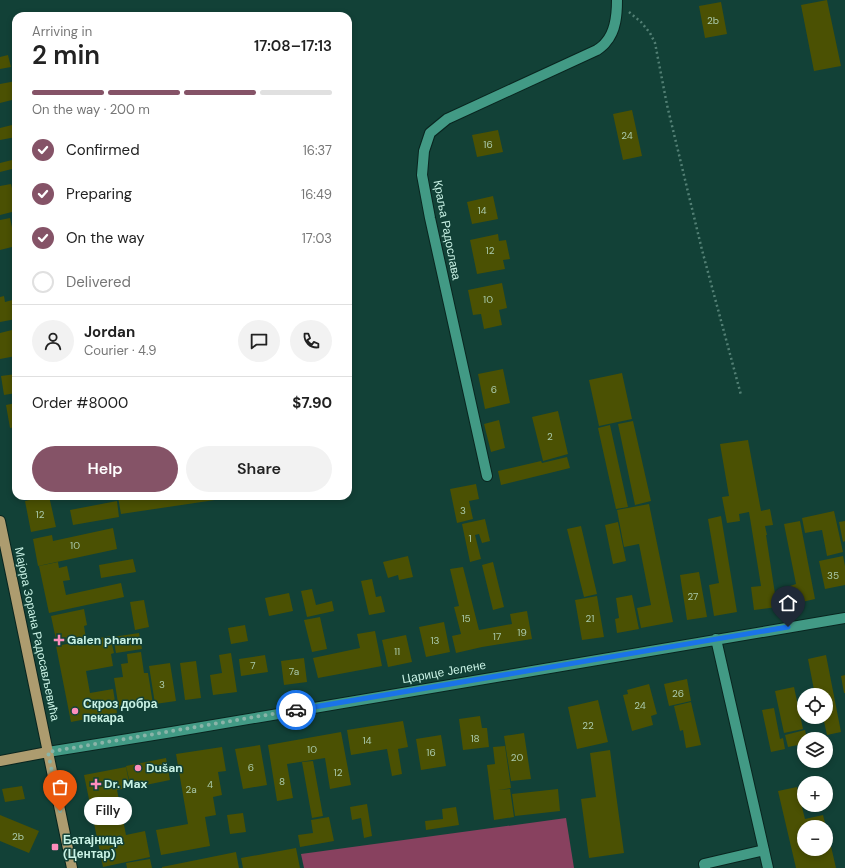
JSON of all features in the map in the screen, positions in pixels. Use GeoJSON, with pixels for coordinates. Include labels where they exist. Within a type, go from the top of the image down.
{"type":"FeatureCollection","features":[{"type":"Feature","properties":{"kind":"main road","name":"Мајора Зорана Радосављевића"},"geometry":{"type":"LineString","coordinates":[[0,522],[72,868]]}},
{"type":"Feature","properties":{"kind":"main road"},"geometry":{"type":"LineString","coordinates":[[0,762],[48,752]]}},
{"type":"Feature","properties":{"kind":"street","name":"Краља Радослава"},"geometry":{"type":"LineString","coordinates":[[487,476],[430,218],[422,175],[424,151],[430,133],[448,119],[597,50],[606,42],[613,30],[617,4]]}},
{"type":"Feature","properties":{"kind":"street","name":"Царице Јелене"},"geometry":{"type":"LineString","coordinates":[[48,752],[845,618]]}},
{"type":"Feature","properties":{"kind":"street"},"geometry":{"type":"LineString","coordinates":[[716,639],[768,868]]}},
{"type":"Feature","properties":{"kind":"street"},"geometry":{"type":"LineString","coordinates":[[705,868],[704,864],[764,850]]}},
{"type":"Feature","properties":{"kind":"path"},"geometry":{"type":"LineString","coordinates":[[617,4],[641,22],[650,33],[655,43],[667,105],[700,243],[741,395]]}},
{"type":"Feature","properties":{"kind":"shaded area"},"geometry":{"type":"Polygon","coordinates":[[[566,818],[574,868],[304,868],[301,854],[566,818]]]}},
{"type":"Feature","properties":{"kind":"building"},"geometry":{"type":"Polygon","coordinates":[[[827,0],[841,66],[814,71],[801,5],[827,0]]]}},
{"type":"Feature","properties":{"kind":"building"},"geometry":{"type":"Polygon","coordinates":[[[721,2],[727,34],[705,38],[699,6],[721,2]]]}},
{"type":"Feature","properties":{"kind":"building"},"geometry":{"type":"Polygon","coordinates":[[[8,55],[11,67],[0,69],[0,57],[8,55]]]}},
{"type":"Feature","properties":{"kind":"building"},"geometry":{"type":"Polygon","coordinates":[[[12,82],[12,100],[0,103],[0,84],[12,82]]]}},
{"type":"Feature","properties":{"kind":"building"},"geometry":{"type":"Polygon","coordinates":[[[632,110],[642,156],[623,160],[613,114],[632,110]]]}},
{"type":"Feature","properties":{"kind":"building"},"geometry":{"type":"Polygon","coordinates":[[[12,125],[12,138],[0,140],[0,128],[12,125]]]}},
{"type":"Feature","properties":{"kind":"building"},"geometry":{"type":"Polygon","coordinates":[[[498,130],[503,152],[477,157],[472,135],[498,130]]]}},
{"type":"Feature","properties":{"kind":"building"},"geometry":{"type":"Polygon","coordinates":[[[12,160],[12,169],[0,172],[0,163],[12,160]]]}},
{"type":"Feature","properties":{"kind":"building"},"geometry":{"type":"Polygon","coordinates":[[[11,184],[12,212],[0,215],[0,186],[11,184]]]}},
{"type":"Feature","properties":{"kind":"building"},"geometry":{"type":"Polygon","coordinates":[[[493,196],[498,219],[472,224],[467,202],[493,196]]]}},
{"type":"Feature","properties":{"kind":"building"},"geometry":{"type":"Polygon","coordinates":[[[10,218],[12,227],[12,247],[0,250],[0,220],[10,218]]]}},
{"type":"Feature","properties":{"kind":"building"},"geometry":{"type":"Polygon","coordinates":[[[498,234],[499,241],[506,240],[510,259],[503,260],[505,269],[477,274],[470,240],[498,234]]]}},
{"type":"Feature","properties":{"kind":"building"},"geometry":{"type":"Polygon","coordinates":[[[502,283],[507,308],[499,310],[502,325],[484,329],[481,314],[473,315],[468,290],[502,283]]]}},
{"type":"Feature","properties":{"kind":"building"},"geometry":{"type":"Polygon","coordinates":[[[4,296],[5,302],[12,300],[12,320],[0,322],[0,297],[4,296]]]}},
{"type":"Feature","properties":{"kind":"building"},"geometry":{"type":"Polygon","coordinates":[[[12,330],[12,357],[0,359],[0,333],[12,330]]]}},
{"type":"Feature","properties":{"kind":"building"},"geometry":{"type":"Polygon","coordinates":[[[503,369],[510,403],[485,409],[478,374],[503,369]]]}},
{"type":"Feature","properties":{"kind":"building"},"geometry":{"type":"Polygon","coordinates":[[[622,373],[632,419],[599,426],[589,380],[622,373]]]}},
{"type":"Feature","properties":{"kind":"building"},"geometry":{"type":"Polygon","coordinates":[[[12,375],[12,394],[4,395],[1,376],[12,375]]]}},
{"type":"Feature","properties":{"kind":"building"},"geometry":{"type":"Polygon","coordinates":[[[12,404],[12,428],[10,428],[6,405],[12,404]]]}},
{"type":"Feature","properties":{"kind":"building"},"geometry":{"type":"Polygon","coordinates":[[[558,411],[568,454],[543,461],[532,417],[558,411]]]}},
{"type":"Feature","properties":{"kind":"building"},"geometry":{"type":"Polygon","coordinates":[[[499,420],[505,448],[491,452],[484,424],[499,420]]]}},
{"type":"Feature","properties":{"kind":"building"},"geometry":{"type":"Polygon","coordinates":[[[633,421],[651,501],[635,505],[618,424],[633,421]]]}},
{"type":"Feature","properties":{"kind":"building"},"geometry":{"type":"Polygon","coordinates":[[[610,425],[628,507],[616,509],[598,428],[610,425]]]}},
{"type":"Feature","properties":{"kind":"building"},"geometry":{"type":"Polygon","coordinates":[[[748,440],[761,511],[770,509],[773,525],[765,526],[777,607],[754,610],[751,587],[761,586],[749,512],[739,514],[740,521],[727,523],[722,497],[729,496],[720,444],[748,440]]]}},
{"type":"Feature","properties":{"kind":"building"},"geometry":{"type":"Polygon","coordinates":[[[567,457],[570,468],[501,485],[498,471],[541,461],[542,463],[567,457]]]}},
{"type":"Feature","properties":{"kind":"building"},"geometry":{"type":"Polygon","coordinates":[[[476,484],[479,499],[469,501],[473,519],[457,523],[450,489],[476,484]]]}},
{"type":"Feature","properties":{"kind":"building"},"geometry":{"type":"Polygon","coordinates":[[[50,500],[56,527],[31,532],[25,501],[50,500]]]}},
{"type":"Feature","properties":{"kind":"building"},"geometry":{"type":"Polygon","coordinates":[[[119,500],[215,500],[121,514],[119,500]]]}},
{"type":"Feature","properties":{"kind":"building"},"geometry":{"type":"Polygon","coordinates":[[[117,501],[119,517],[73,525],[70,510],[117,501]]]}},
{"type":"Feature","properties":{"kind":"building"},"geometry":{"type":"Polygon","coordinates":[[[649,504],[673,622],[641,628],[637,608],[651,605],[639,544],[624,547],[617,510],[649,504]]]}},
{"type":"Feature","properties":{"kind":"building"},"geometry":{"type":"Polygon","coordinates":[[[834,511],[843,552],[827,556],[822,530],[805,533],[802,518],[834,511]]]}},
{"type":"Feature","properties":{"kind":"building"},"geometry":{"type":"Polygon","coordinates":[[[721,516],[737,612],[714,616],[709,585],[719,583],[708,519],[721,516]]]}},
{"type":"Feature","properties":{"kind":"building"},"geometry":{"type":"Polygon","coordinates":[[[485,519],[490,541],[482,543],[479,534],[475,535],[481,559],[470,562],[462,524],[485,519]]]}},
{"type":"Feature","properties":{"kind":"building"},"geometry":{"type":"Polygon","coordinates":[[[800,521],[815,599],[793,604],[790,586],[796,584],[784,524],[800,521]]]}},
{"type":"Feature","properties":{"kind":"building"},"geometry":{"type":"Polygon","coordinates":[[[845,521],[845,541],[843,542],[839,522],[845,521]]]}},
{"type":"Feature","properties":{"kind":"building"},"geometry":{"type":"Polygon","coordinates":[[[618,522],[626,561],[613,564],[605,525],[618,522]]]}},
{"type":"Feature","properties":{"kind":"building"},"geometry":{"type":"Polygon","coordinates":[[[581,526],[597,594],[584,597],[567,529],[581,526]]]}},
{"type":"Feature","properties":{"kind":"building"},"geometry":{"type":"Polygon","coordinates":[[[113,528],[117,549],[38,566],[33,539],[52,535],[53,541],[113,528]]]}},
{"type":"Feature","properties":{"kind":"building"},"geometry":{"type":"Polygon","coordinates":[[[408,556],[413,577],[399,580],[398,575],[388,578],[383,562],[408,556]]]}},
{"type":"Feature","properties":{"kind":"building"},"geometry":{"type":"Polygon","coordinates":[[[843,556],[845,566],[845,585],[825,589],[819,561],[843,556]]]}},
{"type":"Feature","properties":{"kind":"building"},"geometry":{"type":"Polygon","coordinates":[[[133,559],[136,572],[101,578],[99,565],[133,559]]]}},
{"type":"Feature","properties":{"kind":"building"},"geometry":{"type":"Polygon","coordinates":[[[58,562],[59,568],[67,566],[70,580],[63,581],[66,595],[121,583],[124,597],[49,613],[39,566],[58,562]]]}},
{"type":"Feature","properties":{"kind":"building"},"geometry":{"type":"Polygon","coordinates":[[[493,562],[504,607],[493,610],[482,565],[493,562]]]}},
{"type":"Feature","properties":{"kind":"building"},"geometry":{"type":"Polygon","coordinates":[[[463,567],[479,630],[512,624],[510,614],[527,611],[532,639],[456,653],[452,636],[461,634],[454,607],[459,606],[450,569],[463,567]]]}},
{"type":"Feature","properties":{"kind":"building"},"geometry":{"type":"Polygon","coordinates":[[[699,572],[707,617],[687,620],[680,575],[699,572]]]}},
{"type":"Feature","properties":{"kind":"building"},"geometry":{"type":"Polygon","coordinates":[[[372,579],[376,597],[381,596],[385,612],[369,615],[361,581],[372,579]]]}},
{"type":"Feature","properties":{"kind":"building"},"geometry":{"type":"Polygon","coordinates":[[[312,589],[316,605],[332,601],[334,611],[307,617],[301,591],[312,589]]]}},
{"type":"Feature","properties":{"kind":"building"},"geometry":{"type":"Polygon","coordinates":[[[289,593],[293,611],[269,616],[265,598],[289,593]]]}},
{"type":"Feature","properties":{"kind":"building"},"geometry":{"type":"Polygon","coordinates":[[[632,595],[639,629],[617,633],[615,619],[619,618],[616,598],[632,595]]]}},
{"type":"Feature","properties":{"kind":"building"},"geometry":{"type":"Polygon","coordinates":[[[597,596],[604,637],[582,640],[575,600],[597,596]]]}},
{"type":"Feature","properties":{"kind":"building"},"geometry":{"type":"Polygon","coordinates":[[[144,600],[149,627],[135,630],[130,602],[144,600]]]}},
{"type":"Feature","properties":{"kind":"building"},"geometry":{"type":"Polygon","coordinates":[[[84,609],[87,625],[84,626],[86,639],[57,644],[51,616],[84,609]]]}},
{"type":"Feature","properties":{"kind":"building"},"geometry":{"type":"Polygon","coordinates":[[[320,617],[327,649],[312,652],[304,620],[320,617]]]}},
{"type":"Feature","properties":{"kind":"building"},"geometry":{"type":"Polygon","coordinates":[[[444,622],[450,652],[426,657],[419,627],[444,622]]]}},
{"type":"Feature","properties":{"kind":"building"},"geometry":{"type":"Polygon","coordinates":[[[245,625],[248,641],[231,644],[228,628],[245,625]]]}},
{"type":"Feature","properties":{"kind":"building"},"geometry":{"type":"Polygon","coordinates":[[[375,631],[382,666],[318,678],[313,658],[360,648],[357,634],[375,631]]]}},
{"type":"Feature","properties":{"kind":"building"},"geometry":{"type":"Polygon","coordinates":[[[139,633],[142,649],[116,653],[113,637],[139,633]]]}},
{"type":"Feature","properties":{"kind":"building"},"geometry":{"type":"Polygon","coordinates":[[[406,635],[412,662],[388,667],[382,640],[406,635]]]}},
{"type":"Feature","properties":{"kind":"building"},"geometry":{"type":"Polygon","coordinates":[[[110,636],[114,653],[111,654],[113,666],[86,671],[90,693],[113,689],[117,713],[71,722],[56,646],[110,636]]]}},
{"type":"Feature","properties":{"kind":"building"},"geometry":{"type":"Polygon","coordinates":[[[141,652],[144,673],[148,673],[153,704],[119,709],[114,678],[123,677],[121,664],[128,663],[127,654],[141,652]]]}},
{"type":"Feature","properties":{"kind":"building"},"geometry":{"type":"Polygon","coordinates":[[[231,653],[237,692],[213,695],[210,675],[222,673],[219,655],[231,653]]]}},
{"type":"Feature","properties":{"kind":"building"},"geometry":{"type":"Polygon","coordinates":[[[265,655],[268,672],[241,676],[239,659],[265,655]]]}},
{"type":"Feature","properties":{"kind":"building"},"geometry":{"type":"Polygon","coordinates":[[[826,655],[832,688],[814,688],[808,659],[826,655]]]}},
{"type":"Feature","properties":{"kind":"building"},"geometry":{"type":"Polygon","coordinates":[[[304,658],[307,682],[284,685],[281,661],[304,658]]]}},
{"type":"Feature","properties":{"kind":"building"},"geometry":{"type":"Polygon","coordinates":[[[196,661],[201,698],[185,700],[180,663],[196,661]]]}},
{"type":"Feature","properties":{"kind":"building"},"geometry":{"type":"Polygon","coordinates":[[[170,663],[176,701],[155,704],[149,666],[170,663]]]}},
{"type":"Feature","properties":{"kind":"building"},"geometry":{"type":"Polygon","coordinates":[[[845,675],[845,693],[844,693],[841,676],[845,675]]]}},
{"type":"Feature","properties":{"kind":"building"},"geometry":{"type":"Polygon","coordinates":[[[687,679],[691,701],[669,706],[664,684],[687,679]]]}},
{"type":"Feature","properties":{"kind":"building"},"geometry":{"type":"Polygon","coordinates":[[[649,684],[657,714],[651,716],[653,725],[632,731],[623,695],[628,694],[627,690],[649,684]]]}},
{"type":"Feature","properties":{"kind":"building"},"geometry":{"type":"Polygon","coordinates":[[[794,687],[797,701],[797,724],[802,724],[803,729],[784,733],[775,691],[794,687]]]}},
{"type":"Feature","properties":{"kind":"building"},"geometry":{"type":"Polygon","coordinates":[[[833,691],[841,732],[833,734],[833,732],[826,732],[825,724],[833,724],[833,691]]]}},
{"type":"Feature","properties":{"kind":"building"},"geometry":{"type":"Polygon","coordinates":[[[598,700],[608,742],[577,749],[568,707],[598,700]]]}},
{"type":"Feature","properties":{"kind":"building"},"geometry":{"type":"Polygon","coordinates":[[[691,702],[701,745],[686,748],[683,730],[680,731],[674,706],[691,702]]]}},
{"type":"Feature","properties":{"kind":"building"},"geometry":{"type":"Polygon","coordinates":[[[774,708],[780,739],[783,738],[785,749],[771,752],[762,710],[774,708]]]}},
{"type":"Feature","properties":{"kind":"building"},"geometry":{"type":"Polygon","coordinates":[[[480,716],[482,728],[487,728],[489,747],[463,750],[459,719],[480,716]]]}},
{"type":"Feature","properties":{"kind":"building"},"geometry":{"type":"Polygon","coordinates":[[[403,721],[408,747],[398,749],[402,774],[392,776],[387,749],[351,755],[347,730],[403,721]]]}},
{"type":"Feature","properties":{"kind":"building"},"geometry":{"type":"Polygon","coordinates":[[[341,732],[351,785],[330,789],[325,758],[287,764],[293,798],[277,801],[268,745],[341,732]]]}},
{"type":"Feature","properties":{"kind":"building"},"geometry":{"type":"Polygon","coordinates":[[[797,732],[797,745],[788,747],[785,735],[797,732]]]}},
{"type":"Feature","properties":{"kind":"building"},"geometry":{"type":"Polygon","coordinates":[[[524,733],[531,779],[511,781],[504,736],[524,733]]]}},
{"type":"Feature","properties":{"kind":"building"},"geometry":{"type":"Polygon","coordinates":[[[441,735],[446,766],[421,770],[416,739],[441,735]]]}},
{"type":"Feature","properties":{"kind":"building"},"geometry":{"type":"Polygon","coordinates":[[[260,745],[267,785],[243,789],[235,749],[260,745]]]}},
{"type":"Feature","properties":{"kind":"building"},"geometry":{"type":"Polygon","coordinates":[[[505,746],[511,788],[498,790],[510,789],[514,817],[494,820],[487,765],[495,764],[493,747],[505,746]]]}},
{"type":"Feature","properties":{"kind":"building"},"geometry":{"type":"Polygon","coordinates":[[[222,747],[226,771],[218,772],[222,795],[213,797],[216,815],[205,817],[210,846],[161,855],[156,830],[188,824],[176,754],[222,747]]]}},
{"type":"Feature","properties":{"kind":"building"},"geometry":{"type":"Polygon","coordinates":[[[610,750],[624,853],[589,858],[581,799],[596,797],[590,753],[610,750]]]}},
{"type":"Feature","properties":{"kind":"building"},"geometry":{"type":"Polygon","coordinates":[[[166,758],[170,780],[131,788],[126,766],[166,758]]]}},
{"type":"Feature","properties":{"kind":"building"},"geometry":{"type":"Polygon","coordinates":[[[313,761],[323,816],[312,818],[302,762],[313,761]]]}},
{"type":"Feature","properties":{"kind":"building"},"geometry":{"type":"Polygon","coordinates":[[[126,767],[130,787],[117,790],[126,835],[145,831],[150,857],[103,867],[84,775],[126,767]]]}},
{"type":"Feature","properties":{"kind":"building"},"geometry":{"type":"Polygon","coordinates":[[[22,786],[25,799],[5,802],[2,789],[22,786]]]}},
{"type":"Feature","properties":{"kind":"building"},"geometry":{"type":"Polygon","coordinates":[[[797,787],[797,812],[803,812],[805,819],[823,815],[824,820],[797,820],[797,856],[833,855],[836,868],[796,868],[778,791],[797,787]]]}},
{"type":"Feature","properties":{"kind":"building"},"geometry":{"type":"Polygon","coordinates":[[[558,789],[560,811],[515,816],[512,794],[558,789]]]}},
{"type":"Feature","properties":{"kind":"building"},"geometry":{"type":"Polygon","coordinates":[[[367,804],[372,836],[364,838],[361,818],[352,820],[350,807],[367,804]]]}},
{"type":"Feature","properties":{"kind":"building"},"geometry":{"type":"Polygon","coordinates":[[[456,807],[459,825],[426,830],[425,821],[443,819],[442,809],[456,807]]]}},
{"type":"Feature","properties":{"kind":"building"},"geometry":{"type":"Polygon","coordinates":[[[243,813],[246,832],[230,834],[227,815],[243,813]]]}},
{"type":"Feature","properties":{"kind":"building"},"geometry":{"type":"Polygon","coordinates":[[[0,815],[39,831],[29,853],[0,841],[0,815]]]}},
{"type":"Feature","properties":{"kind":"building"},"geometry":{"type":"Polygon","coordinates":[[[329,817],[334,841],[300,847],[298,835],[313,833],[311,820],[329,817]]]}},
{"type":"Feature","properties":{"kind":"building"},"geometry":{"type":"Polygon","coordinates":[[[296,848],[300,868],[243,868],[241,858],[296,848]]]}},
{"type":"Feature","properties":{"kind":"building"},"geometry":{"type":"Polygon","coordinates":[[[236,852],[239,868],[162,868],[162,867],[236,852]]]}},
{"type":"Feature","properties":{"kind":"building"},"geometry":{"type":"Polygon","coordinates":[[[150,859],[152,868],[127,868],[126,863],[150,859]]]}},
{"type":"Feature","properties":{"kind":"way so far"},"geometry":{"type":"LineString","coordinates":[[60,811],[48,752],[296,710]]}},
{"type":"Feature","properties":{"kind":"place","name":"Galen pharm"},"geometry":{"type":"Point","coordinates":[59,640]}},
{"type":"Feature","properties":{"kind":"place","name":"Скроз добра пекара"},"geometry":{"type":"Point","coordinates":[75,711]}},
{"type":"Feature","properties":{"kind":"place","name":"Dušan"},"geometry":{"type":"Point","coordinates":[138,768]}},
{"type":"Feature","properties":{"kind":"place","name":"Dr. Max"},"geometry":{"type":"Point","coordinates":[96,784]}},
{"type":"Feature","properties":{"kind":"place","name":"Filly"},"geometry":{"type":"Point","coordinates":[60,811]}},
{"type":"Feature","properties":{"kind":"place","name":"Батајница (Центар)"},"geometry":{"type":"Point","coordinates":[55,847]}},
{"type":"Feature","properties":{"kind":"route"},"geometry":{"type":"LineString","coordinates":[[296,710],[788,627]]}}]}
